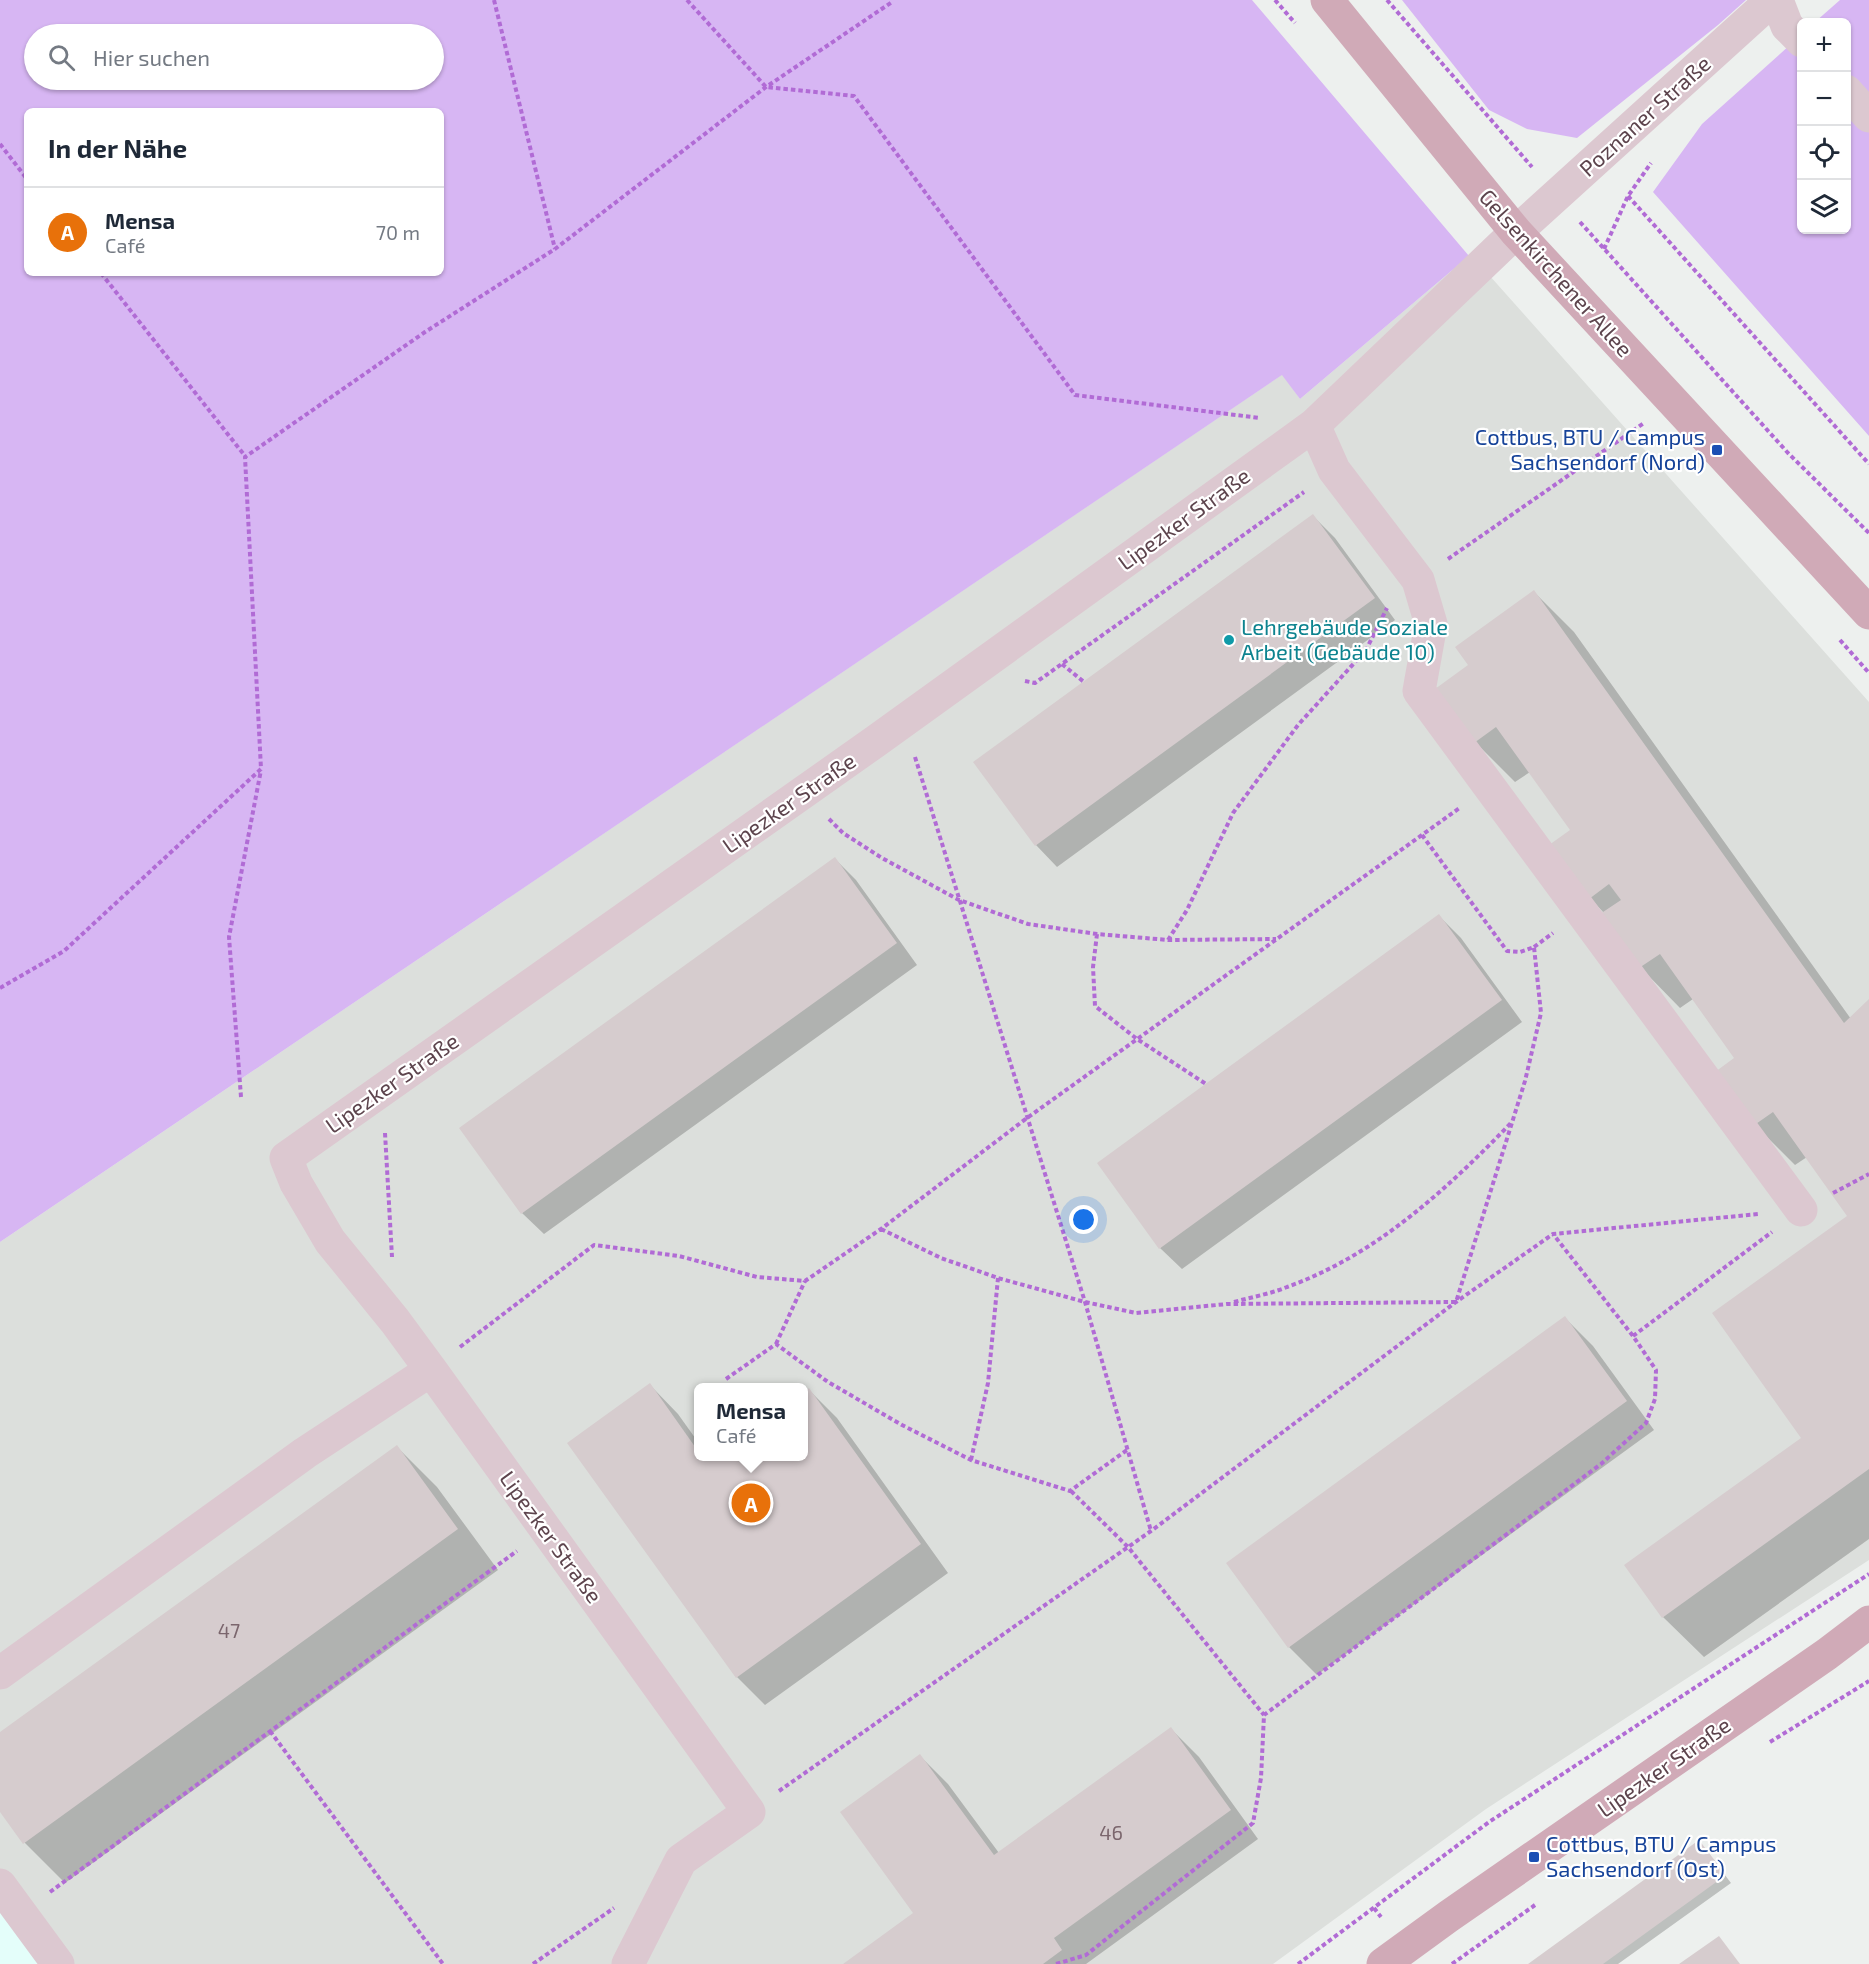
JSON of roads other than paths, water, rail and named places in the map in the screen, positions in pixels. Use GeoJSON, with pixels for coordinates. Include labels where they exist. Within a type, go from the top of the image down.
{"type":"FeatureCollection","features":[{"type":"Feature","properties":{"kind":"main road","name":"Gelsenkirchener Allee"},"geometry":{"type":"LineString","coordinates":[[1327,0],[1516,232],[1869,613]]}},
{"type":"Feature","properties":{"kind":"main road","name":"Gelsenkirchener Allee"},"geometry":{"type":"LineString","coordinates":[[1798,535],[1869,593]]}},
{"type":"Feature","properties":{"kind":"main road","name":"Lipezker Straße"},"geometry":{"type":"LineString","coordinates":[[1383,1964],[1827,1654],[1869,1622]]}},
{"type":"Feature","properties":{"kind":"main road","name":"Lipezker Straße"},"geometry":{"type":"LineString","coordinates":[[1827,1654],[1869,1636]]}},
{"type":"Feature","properties":{"kind":"street","name":"Poznaner Straße"},"geometry":{"type":"LineString","coordinates":[[1314,425],[1516,232],[1774,0]]}},
{"type":"Feature","properties":{"kind":"street"},"geometry":{"type":"LineString","coordinates":[[1774,0],[1787,26],[1797,36]]}},
{"type":"Feature","properties":{"kind":"street"},"geometry":{"type":"LineString","coordinates":[[1851,96],[1869,116]]}},
{"type":"Feature","properties":{"kind":"street"},"geometry":{"type":"LineString","coordinates":[[1314,425],[1334,470],[1418,580],[1431,624],[1419,691],[1801,1210]]}},
{"type":"Feature","properties":{"kind":"street","name":"Lipezker Straße"},"geometry":{"type":"LineString","coordinates":[[628,1964],[681,1860],[749,1812],[431,1370],[395,1321],[330,1241],[296,1183],[286,1158],[876,741],[1314,425]]}},
{"type":"Feature","properties":{"kind":"street"},"geometry":{"type":"LineString","coordinates":[[0,1673],[305,1453],[431,1370]]}},
{"type":"Feature","properties":{"kind":"street"},"geometry":{"type":"LineString","coordinates":[[0,1885],[58,1964]]}},
{"type":"Feature","properties":{"kind":"place","name":"Cottbus, BTU / Campus Sachsendorf (Nord)"},"geometry":{"type":"Point","coordinates":[1717,450]}},
{"type":"Feature","properties":{"kind":"place","name":"Lehrgebäude Soziale Arbeit (Gebäude 10)"},"geometry":{"type":"Point","coordinates":[1229,640]}},
{"type":"Feature","properties":{"kind":"place","name":"Mensa"},"geometry":{"type":"Point","coordinates":[751,1503]}},
{"type":"Feature","properties":{"kind":"place","name":"Cottbus, BTU / Campus Sachsendorf (Ost)"},"geometry":{"type":"Point","coordinates":[1534,1857]}}]}
